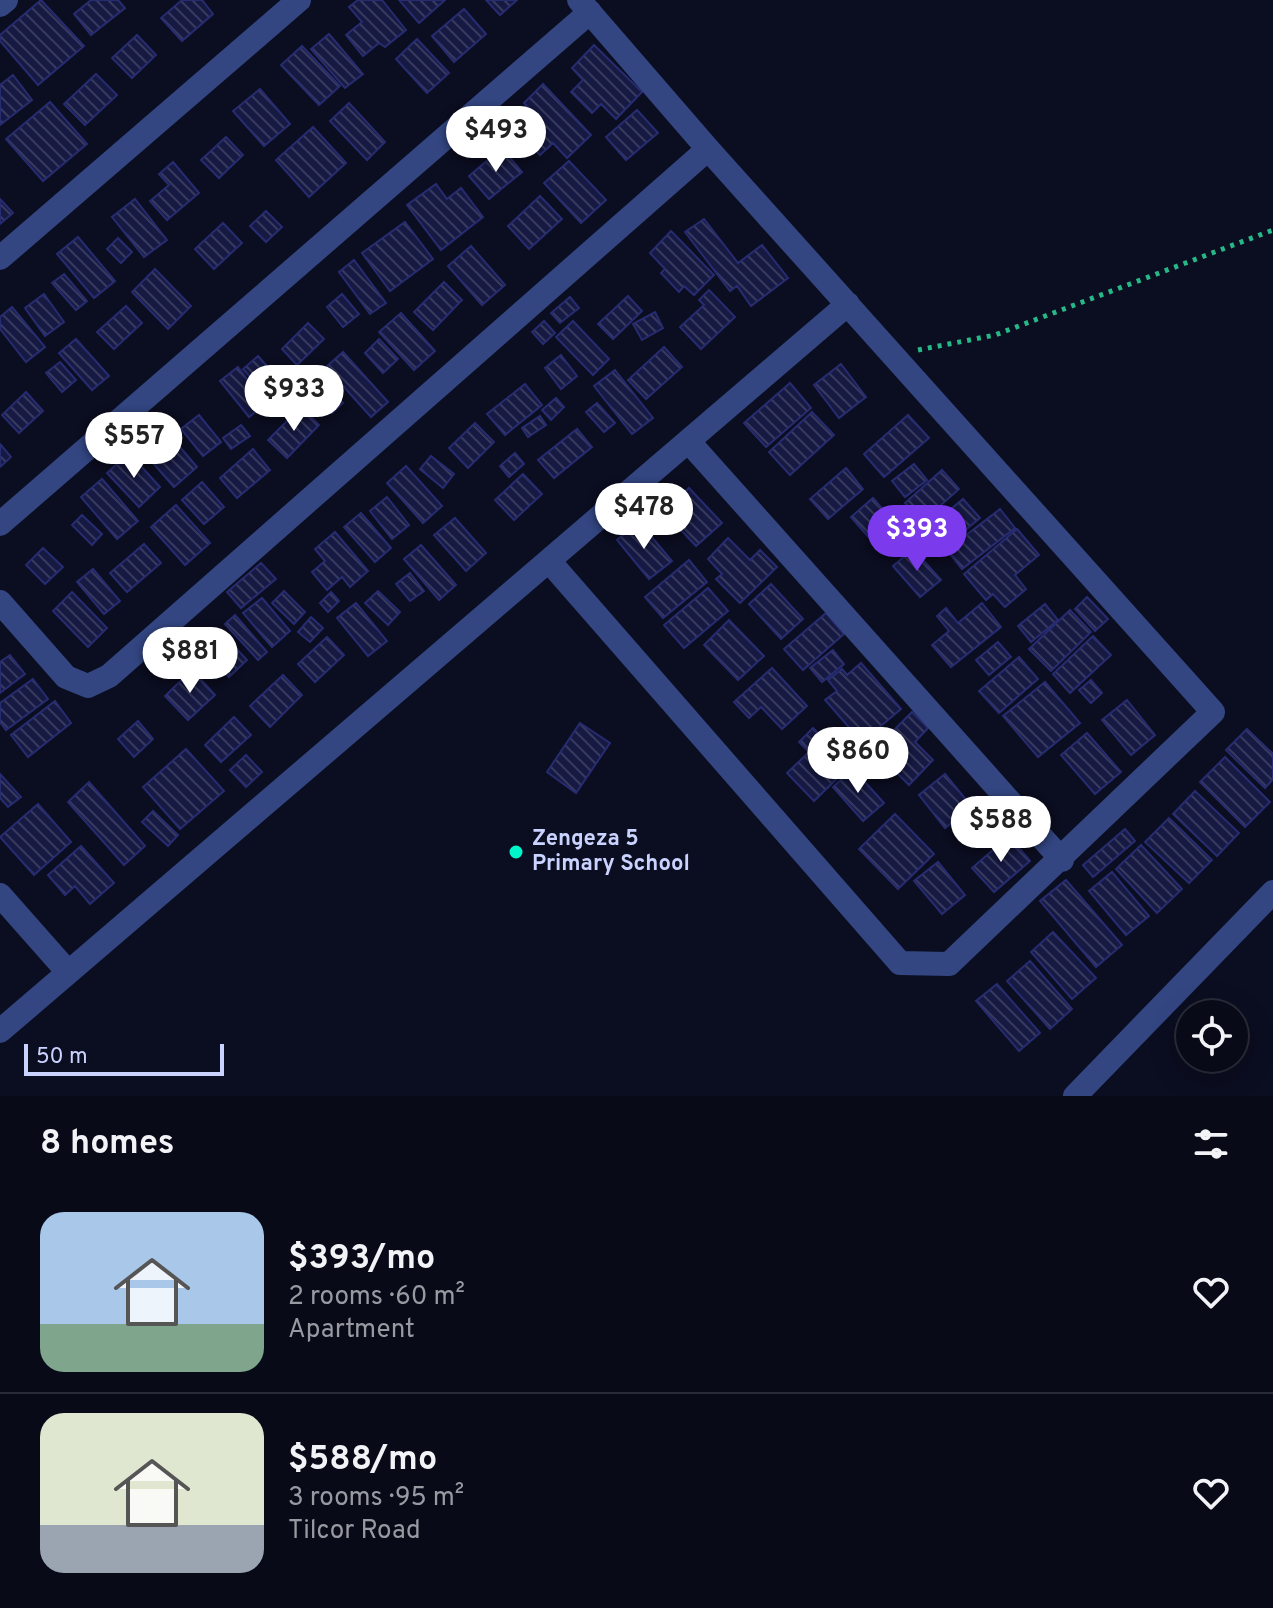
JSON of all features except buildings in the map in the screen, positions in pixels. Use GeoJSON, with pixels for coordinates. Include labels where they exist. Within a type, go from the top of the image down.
{"type":"FeatureCollection","features":[{"type":"Feature","properties":{"kind":"street"},"geometry":{"type":"LineString","coordinates":[[0,5],[6,0]]}},
{"type":"Feature","properties":{"kind":"street"},"geometry":{"type":"LineString","coordinates":[[0,258],[299,0]]}},
{"type":"Feature","properties":{"kind":"street"},"geometry":{"type":"LineString","coordinates":[[0,524],[585,6],[708,149],[1213,712],[1062,860],[949,964],[900,963],[549,561]]}},
{"type":"Feature","properties":{"kind":"street"},"geometry":{"type":"LineString","coordinates":[[0,602],[66,677],[88,686],[109,676],[708,149]]}},
{"type":"Feature","properties":{"kind":"street"},"geometry":{"type":"LineString","coordinates":[[0,1031],[848,304]]}},
{"type":"Feature","properties":{"kind":"street"},"geometry":{"type":"LineString","coordinates":[[689,442],[1062,860]]}},
{"type":"Feature","properties":{"kind":"street"},"geometry":{"type":"LineString","coordinates":[[1075,1096],[1273,892]]}},
{"type":"Feature","properties":{"kind":"street"},"geometry":{"type":"LineString","coordinates":[[0,895],[68,972]]}},
{"type":"Feature","properties":{"kind":"path"},"geometry":{"type":"LineString","coordinates":[[893,355],[995,335],[1273,230]]}},
{"type":"Feature","properties":{"kind":"place","name":"Zengeza 5 Primary School"},"geometry":{"type":"Point","coordinates":[516,852]}}]}
